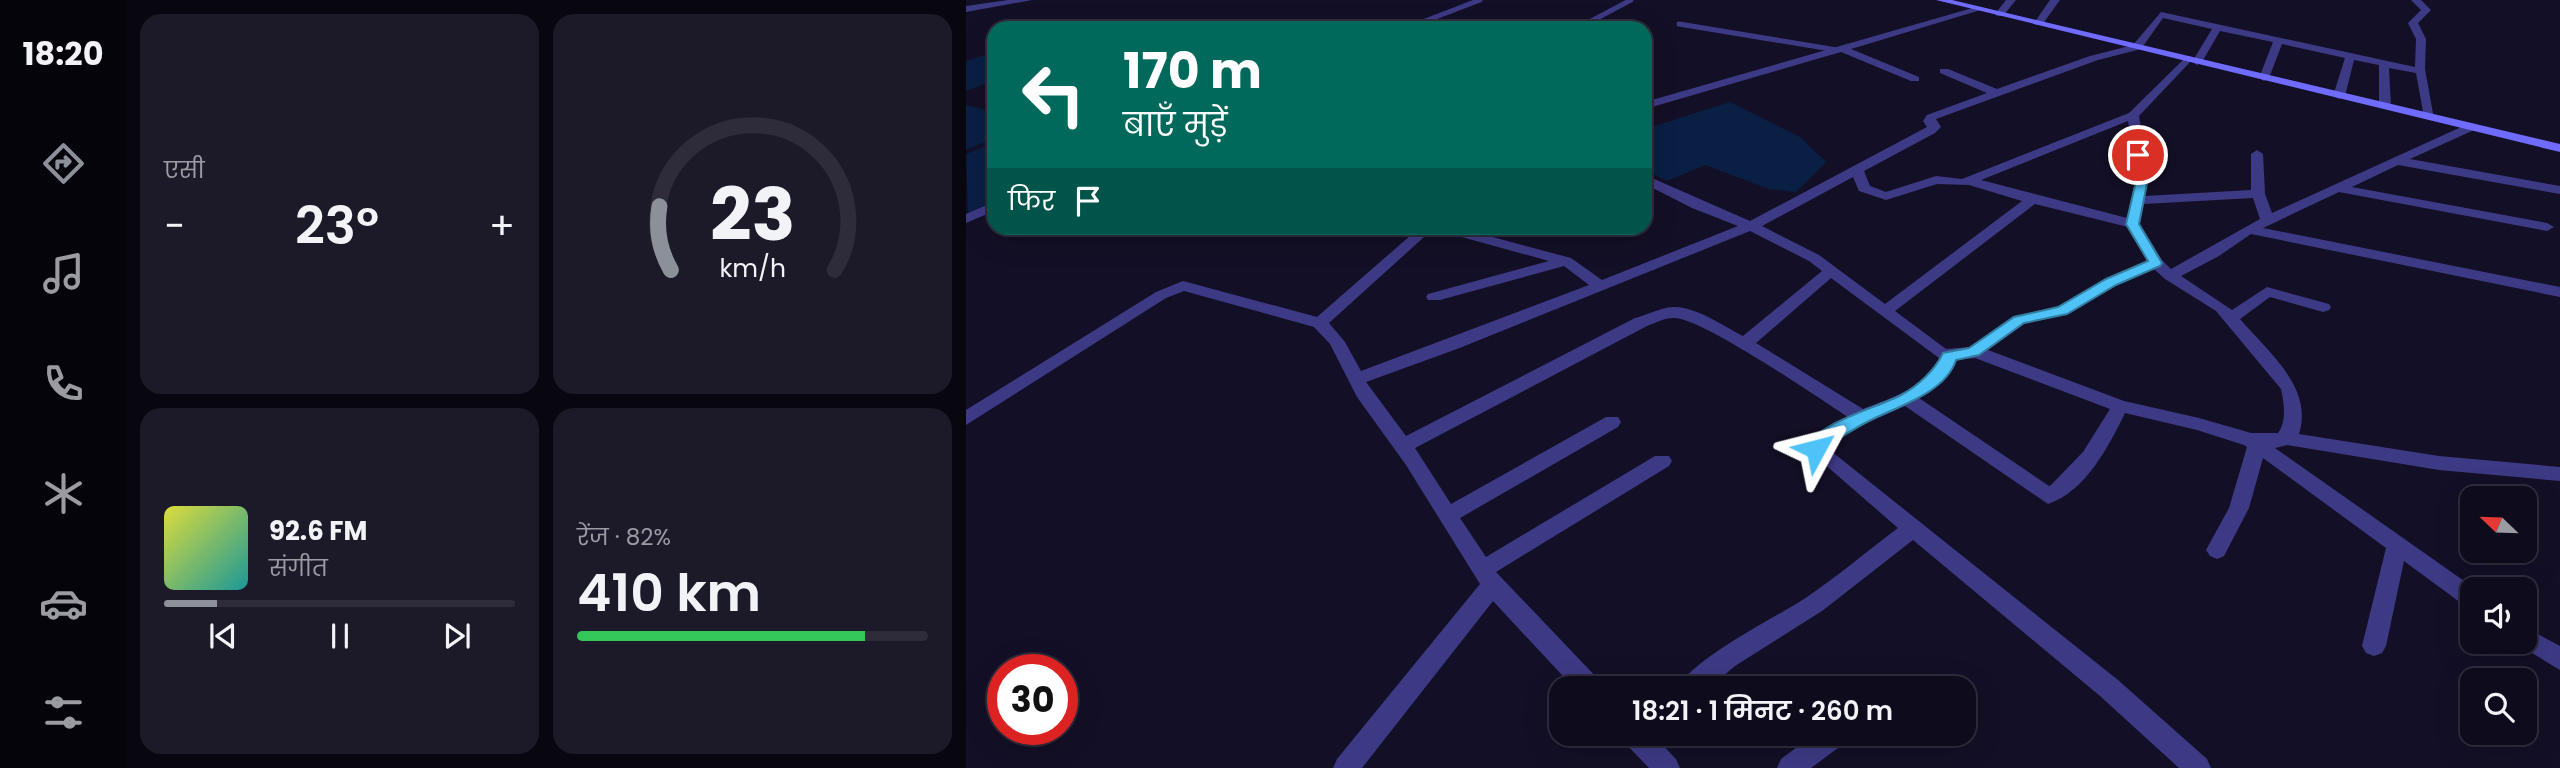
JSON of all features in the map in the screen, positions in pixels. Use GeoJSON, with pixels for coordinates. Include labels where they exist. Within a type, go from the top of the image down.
{"type":"FeatureCollection","features":[{"type":"Feature","properties":{"kind":"street"},"geometry":{"type":"LineString","coordinates":[[966,7],[995,0]]}},
{"type":"Feature","properties":{"kind":"street"},"geometry":{"type":"LineString","coordinates":[[966,7],[1027,0]]}},
{"type":"Feature","properties":{"kind":"street"},"geometry":{"type":"LineString","coordinates":[[1941,0],[2560,148]]}},
{"type":"Feature","properties":{"kind":"street"},"geometry":{"type":"LineString","coordinates":[[2000,14],[2011,0]]}},
{"type":"Feature","properties":{"kind":"street"},"geometry":{"type":"LineString","coordinates":[[2039,23],[2055,0]]}},
{"type":"Feature","properties":{"kind":"street"},"geometry":{"type":"LineString","coordinates":[[2416,0],[2426,13],[2413,23],[2421,39],[2420,71],[2430,117]]}},
{"type":"Feature","properties":{"kind":"street"},"geometry":{"type":"LineString","coordinates":[[1652,104],[1979,9]]}},
{"type":"Feature","properties":{"kind":"street"},"geometry":{"type":"LineString","coordinates":[[1357,379],[1451,345],[1751,226],[1931,130],[1935,127],[1928,119],[1931,117],[2094,58],[2137,47],[2161,15],[2420,71]]}},
{"type":"Feature","properties":{"kind":"street"},"geometry":{"type":"LineString","coordinates":[[1857,169],[1864,188],[1886,196],[1936,180],[1960,183],[1969,181],[2133,115],[2192,60],[2217,28]]}},
{"type":"Feature","properties":{"kind":"street"},"geometry":{"type":"LineString","coordinates":[[2264,78],[2278,41]]}},
{"type":"Feature","properties":{"kind":"street"},"geometry":{"type":"LineString","coordinates":[[1839,49],[1914,79]]}},
{"type":"Feature","properties":{"kind":"street"},"geometry":{"type":"LineString","coordinates":[[2339,96],[2350,57]]}},
{"type":"Feature","properties":{"kind":"street"},"geometry":{"type":"LineString","coordinates":[[2384,64],[2385,106]]}},
{"type":"Feature","properties":{"kind":"street"},"geometry":{"type":"LineString","coordinates":[[1944,71],[1997,93]]}},
{"type":"Feature","properties":{"kind":"street"},"geometry":{"type":"LineString","coordinates":[[2133,115],[2143,173],[2133,224],[2155,263],[2170,276],[2222,308],[2289,388],[2293,405],[2291,431],[2286,438],[2279,441],[2254,442]]}},
{"type":"Feature","properties":{"kind":"street"},"geometry":{"type":"LineString","coordinates":[[2170,276],[2267,220],[2470,127]]}},
{"type":"Feature","properties":{"kind":"street"},"geometry":{"type":"LineString","coordinates":[[2257,154],[2258,194],[2267,220]]}},
{"type":"Feature","properties":{"kind":"street"},"geometry":{"type":"LineString","coordinates":[[2398,161],[2560,190]]}},
{"type":"Feature","properties":{"kind":"street"},"geometry":{"type":"LineString","coordinates":[[1969,181],[2032,200],[2133,224]]}},
{"type":"Feature","properties":{"kind":"street"},"geometry":{"type":"LineString","coordinates":[[1652,182],[1802,250],[1948,357],[1974,352],[2019,320],[2062,310],[2111,282],[2155,263]]}},
{"type":"Feature","properties":{"kind":"street"},"geometry":{"type":"LineString","coordinates":[[2338,188],[2547,227]]}},
{"type":"Feature","properties":{"kind":"street"},"geometry":{"type":"LineString","coordinates":[[2138,200],[2258,194]]}},
{"type":"Feature","properties":{"kind":"street"},"geometry":{"type":"LineString","coordinates":[[1886,310],[2032,200]]}},
{"type":"Feature","properties":{"kind":"street"},"geometry":{"type":"LineString","coordinates":[[966,219],[987,209]]}},
{"type":"Feature","properties":{"kind":"street"},"geometry":{"type":"LineString","coordinates":[[2249,229],[2560,292]]}},
{"type":"Feature","properties":{"kind":"street"},"geometry":{"type":"LineString","coordinates":[[1320,323],[1419,235]]}},
{"type":"Feature","properties":{"kind":"street"},"geometry":{"type":"LineString","coordinates":[[1471,235],[1566,261],[1600,285]]}},
{"type":"Feature","properties":{"kind":"street"},"geometry":{"type":"LineString","coordinates":[[1434,297],[1566,261]]}},
{"type":"Feature","properties":{"kind":"street"},"geometry":{"type":"LineString","coordinates":[[1744,344],[1832,270]]}},
{"type":"Feature","properties":{"kind":"street"},"geometry":{"type":"LineString","coordinates":[[966,419],[1161,295],[1183,286],[1320,323],[1336,342],[1357,379],[1487,577],[1579,676]]}},
{"type":"Feature","properties":{"kind":"street"},"geometry":{"type":"LineString","coordinates":[[2231,318],[2267,292],[2323,307]]}},
{"type":"Feature","properties":{"kind":"street"},"geometry":{"type":"LineString","coordinates":[[1403,446],[1641,322],[1665,313],[1681,313],[1695,318],[1744,344],[1862,417]]}},
{"type":"Feature","properties":{"kind":"street"},"geometry":{"type":"LineString","coordinates":[[1974,352],[2120,406],[2186,421],[2254,442],[2460,590]]}},
{"type":"Feature","properties":{"kind":"street"},"geometry":{"type":"LineString","coordinates":[[1948,357],[1948,363],[1940,372],[1908,399],[1862,417],[1817,444],[1816,449],[2109,688],[2197,768]]}},
{"type":"Feature","properties":{"kind":"street"},"geometry":{"type":"LineString","coordinates":[[1908,399],[2048,496],[2084,464],[2108,433],[2120,406]]}},
{"type":"Feature","properties":{"kind":"street"},"geometry":{"type":"LineString","coordinates":[[1448,515],[1612,422]]}},
{"type":"Feature","properties":{"kind":"street"},"geometry":{"type":"LineString","coordinates":[[2286,438],[2440,463],[2560,474]]}},
{"type":"Feature","properties":{"kind":"street"},"geometry":{"type":"LineString","coordinates":[[2217,550],[2239,508],[2254,442]]}},
{"type":"Feature","properties":{"kind":"street"},"geometry":{"type":"LineString","coordinates":[[1346,768],[1487,577],[1662,461]]}},
{"type":"Feature","properties":{"kind":"street"},"geometry":{"type":"LineString","coordinates":[[1705,676],[1824,596],[1912,529]]}},
{"type":"Feature","properties":{"kind":"street"},"geometry":{"type":"LineString","coordinates":[[2374,646],[2397,545]]}},
{"type":"Feature","properties":{"kind":"street"},"geometry":{"type":"LineString","coordinates":[[2537,645],[2560,659]]}},
{"type":"Feature","properties":{"kind":"street"},"geometry":{"type":"LineString","coordinates":[[1646,746],[1667,768]]}},
{"type":"Feature","properties":{"kind":"street"},"geometry":{"type":"LineString","coordinates":[[1790,768],[1820,746]]}},
{"type":"Feature","properties":{"kind":"lane"},"geometry":{"type":"LineString","coordinates":[[1425,21],[1480,0]]}},
{"type":"Feature","properties":{"kind":"lane"},"geometry":{"type":"LineString","coordinates":[[1591,21],[1631,0]]}},
{"type":"Feature","properties":{"kind":"lane"},"geometry":{"type":"LineString","coordinates":[[1679,24],[1839,49]]}},
{"type":"Feature","properties":{"kind":"water"},"geometry":{"type":"Polygon","coordinates":[[[987,54],[987,83],[966,91],[966,61],[987,54]]]}},
{"type":"Feature","properties":{"kind":"water"},"geometry":{"type":"Polygon","coordinates":[[[1730,102],[1800,137],[1826,162],[1796,192],[1769,189],[1705,165],[1667,181],[1652,174],[1652,127],[1730,102]]]}},
{"type":"Feature","properties":{"kind":"water"},"geometry":{"type":"Polygon","coordinates":[[[966,105],[987,110],[987,141],[966,150],[966,105]]]}},
{"type":"Feature","properties":{"kind":"water"},"geometry":{"type":"Polygon","coordinates":[[[987,145],[987,205],[968,214],[966,154],[987,145]]]}},
{"type":"Feature","properties":{"kind":"route"},"geometry":{"type":"LineString","coordinates":[[1816,449],[1817,444],[1862,417],[1908,399],[1940,372],[1948,363],[1948,357],[1974,352],[2019,320],[2062,310],[2111,282],[2155,263],[2133,224],[2143,173],[2138,155]]}}]}
